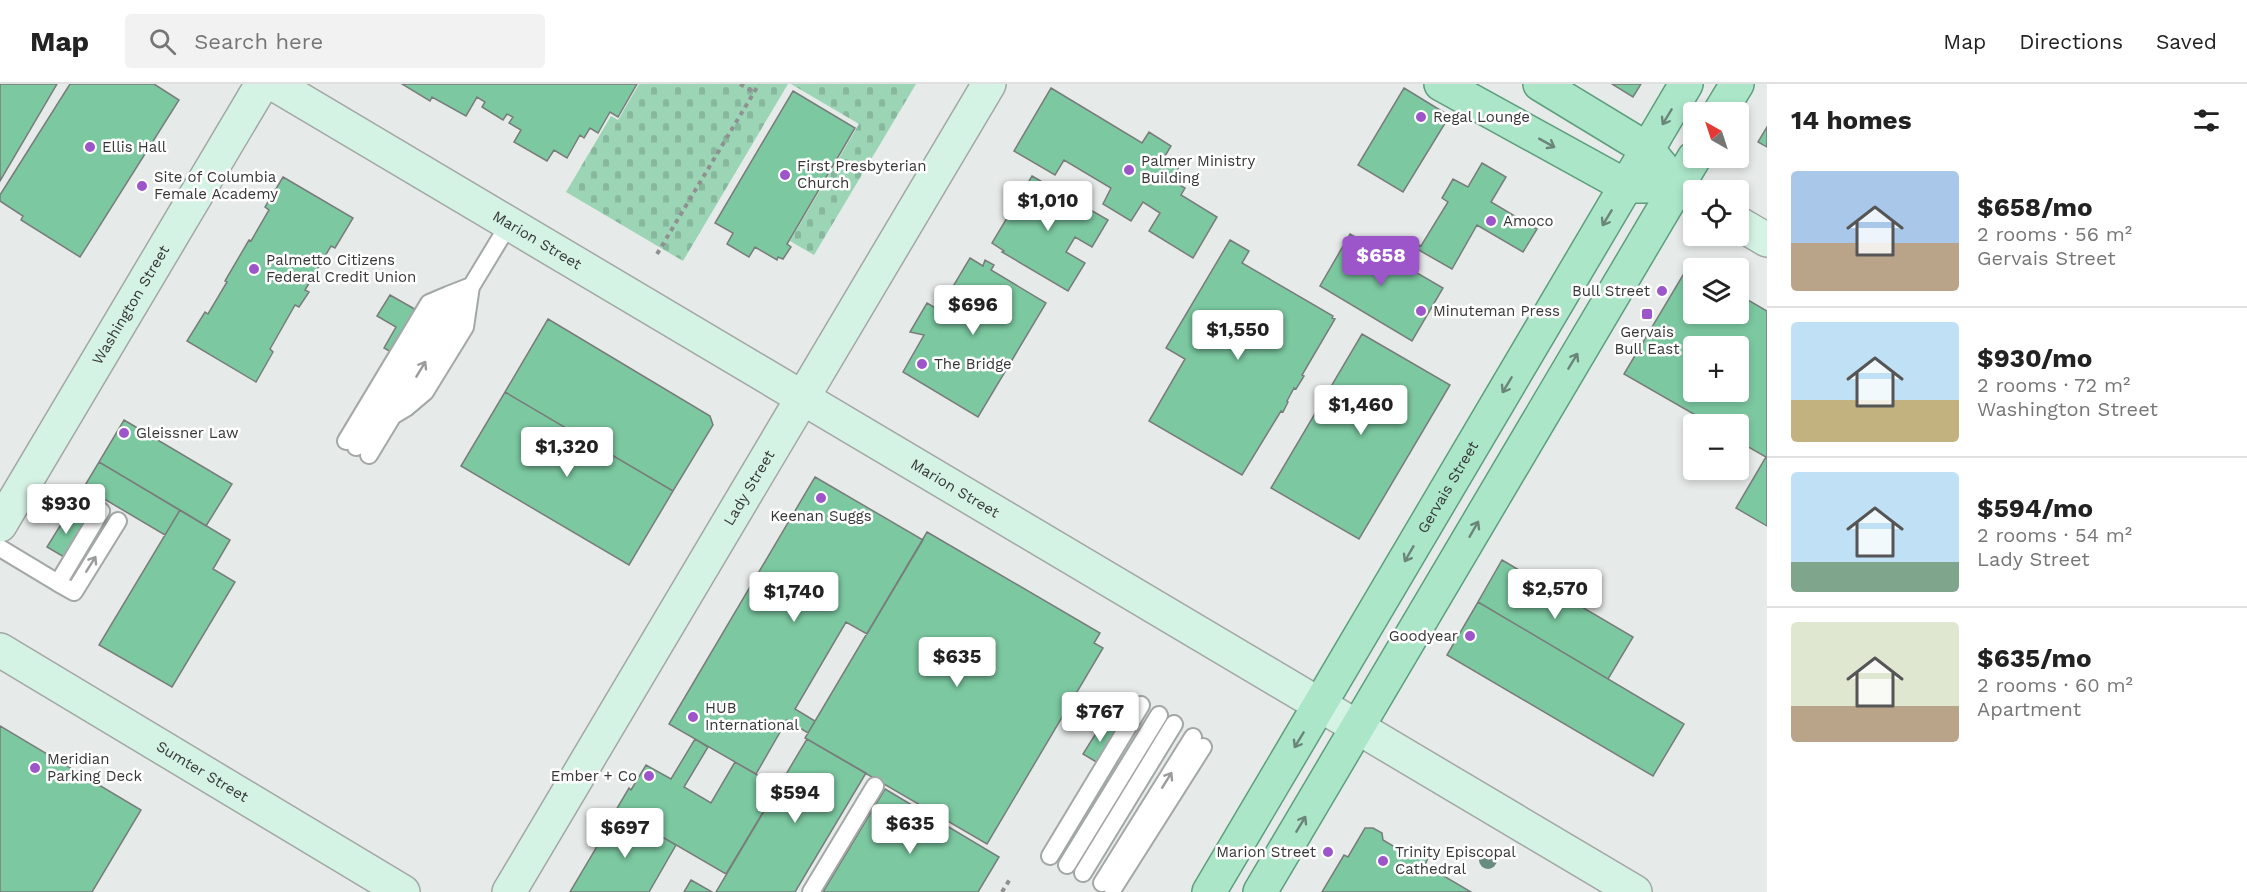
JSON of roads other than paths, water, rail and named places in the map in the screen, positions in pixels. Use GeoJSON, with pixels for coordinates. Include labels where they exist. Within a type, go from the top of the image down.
{"type":"FeatureCollection","features":[{"type":"Feature","properties":{"kind":"main road"},"geometry":{"type":"LineString","coordinates":[[1441,84],[1626,186],[1683,192]]}},
{"type":"Feature","properties":{"kind":"main road"},"geometry":{"type":"LineString","coordinates":[[1540,84],[1647,149],[1683,190]]}},
{"type":"Feature","properties":{"kind":"main road","name":"Gervais Street"},"geometry":{"type":"LineString","coordinates":[[1209,892],[1686,84]]}},
{"type":"Feature","properties":{"kind":"main road"},"geometry":{"type":"LineString","coordinates":[[1726,102],[1737,84]]}},
{"type":"Feature","properties":{"kind":"main road"},"geometry":{"type":"LineString","coordinates":[[1260,892],[1683,195]]}},
{"type":"Feature","properties":{"kind":"street","name":"Washington Street"},"geometry":{"type":"LineString","coordinates":[[0,525],[262,84]]}},
{"type":"Feature","properties":{"kind":"street","name":"Marion Street"},"geometry":{"type":"LineString","coordinates":[[274,84],[1635,892]]}},
{"type":"Feature","properties":{"kind":"street","name":"Lady Street"},"geometry":{"type":"LineString","coordinates":[[509,892],[989,84]]}},
{"type":"Feature","properties":{"kind":"street"},"geometry":{"type":"LineString","coordinates":[[1749,229],[1767,240]]}},
{"type":"Feature","properties":{"kind":"street","name":"Sumter Street"},"geometry":{"type":"LineString","coordinates":[[0,651],[404,892]]}},
{"type":"Feature","properties":{"kind":"lane"},"geometry":{"type":"LineString","coordinates":[[471,286],[448,295],[357,447],[391,417],[509,224]]}},
{"type":"Feature","properties":{"kind":"lane"},"geometry":{"type":"LineString","coordinates":[[58,583],[101,511]]}},
{"type":"Feature","properties":{"kind":"lane"},"geometry":{"type":"LineString","coordinates":[[0,548],[74,592],[118,521]]}},
{"type":"Feature","properties":{"kind":"lane"},"geometry":{"type":"LineString","coordinates":[[1080,872],[1171,723]]}},
{"type":"Feature","properties":{"kind":"lane"},"geometry":{"type":"LineString","coordinates":[[1080,872],[1171,723]]}},
{"type":"Feature","properties":{"kind":"lane"},"geometry":{"type":"LineString","coordinates":[[1080,872],[1171,723]]}},
{"type":"Feature","properties":{"kind":"lane"},"geometry":{"type":"LineString","coordinates":[[811,892],[875,786]]}},
{"type":"Feature","properties":{"kind":"place","name":"Regal Lounge"},"geometry":{"type":"Point","coordinates":[1421,117]}},
{"type":"Feature","properties":{"kind":"place","name":"Ellis Hall"},"geometry":{"type":"Point","coordinates":[90,147]}},
{"type":"Feature","properties":{"kind":"place","name":"Palmer Ministry Building"},"geometry":{"type":"Point","coordinates":[1129,170]}},
{"type":"Feature","properties":{"kind":"place","name":"First Presbyterian Church"},"geometry":{"type":"Point","coordinates":[785,175]}},
{"type":"Feature","properties":{"kind":"place","name":"Site of Columbia Female Academy"},"geometry":{"type":"Point","coordinates":[142,186]}},
{"type":"Feature","properties":{"kind":"place","name":"Amoco"},"geometry":{"type":"Point","coordinates":[1491,221]}},
{"type":"Feature","properties":{"kind":"place","name":"Palmetto Citizens Federal Credit Union"},"geometry":{"type":"Point","coordinates":[254,269]}},
{"type":"Feature","properties":{"kind":"place","name":"Bull Street"},"geometry":{"type":"Point","coordinates":[1662,291]}},
{"type":"Feature","properties":{"kind":"place","name":"Minuteman Press"},"geometry":{"type":"Point","coordinates":[1421,311]}},
{"type":"Feature","properties":{"kind":"place","name":"Gervais Bull East"},"geometry":{"type":"Point","coordinates":[1647,314]}},
{"type":"Feature","properties":{"kind":"place","name":"The Bridge"},"geometry":{"type":"Point","coordinates":[922,364]}},
{"type":"Feature","properties":{"kind":"place","name":"Gleissner Law"},"geometry":{"type":"Point","coordinates":[124,433]}},
{"type":"Feature","properties":{"kind":"place","name":"Keenan Suggs"},"geometry":{"type":"Point","coordinates":[821,498]}},
{"type":"Feature","properties":{"kind":"place","name":"Goodyear"},"geometry":{"type":"Point","coordinates":[1470,636]}},
{"type":"Feature","properties":{"kind":"place","name":"HUB International"},"geometry":{"type":"Point","coordinates":[693,717]}},
{"type":"Feature","properties":{"kind":"place","name":"Meridian Parking Deck"},"geometry":{"type":"Point","coordinates":[35,768]}},
{"type":"Feature","properties":{"kind":"place","name":"Ember + Co"},"geometry":{"type":"Point","coordinates":[649,776]}},
{"type":"Feature","properties":{"kind":"place","name":"Marion Street"},"geometry":{"type":"Point","coordinates":[1328,852]}},
{"type":"Feature","properties":{"kind":"place","name":"Trinity Episcopal Cathedral"},"geometry":{"type":"Point","coordinates":[1383,861]}}]}
